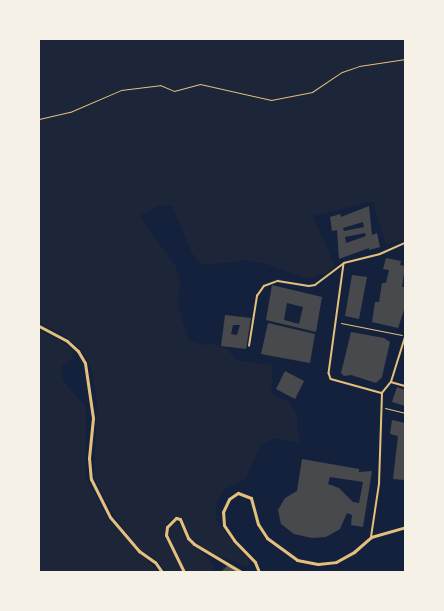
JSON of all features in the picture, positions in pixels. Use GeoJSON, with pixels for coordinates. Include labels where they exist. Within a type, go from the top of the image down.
{"type":"FeatureCollection","features":[{"type":"Feature","properties":{"kind":"street"},"geometry":{"type":"LineString","coordinates":[[39,326],[67,341],[78,351],[85,363],[93,418],[89,458],[91,479],[110,517],[139,551],[155,562],[162,572]]}},
{"type":"Feature","properties":{"kind":"street"},"geometry":{"type":"LineString","coordinates":[[259,572],[255,562],[234,540],[224,525],[223,512],[228,499],[238,493],[251,498],[258,524],[267,538],[297,560],[318,564],[336,562],[354,552],[371,537],[405,527]]}},
{"type":"Feature","properties":{"kind":"street"},"geometry":{"type":"LineString","coordinates":[[184,572],[166,535],[166,527],[176,518],[180,519],[188,538],[194,544],[241,572]]}},
{"type":"Feature","properties":{"kind":"lane"},"geometry":{"type":"LineString","coordinates":[[249,346],[257,296],[264,286],[278,281],[309,286],[315,285],[344,263],[380,254],[405,243]]}},
{"type":"Feature","properties":{"kind":"lane"},"geometry":{"type":"LineString","coordinates":[[344,263],[329,373],[331,379],[382,393]]}},
{"type":"Feature","properties":{"kind":"lane"},"geometry":{"type":"LineString","coordinates":[[371,537],[379,484],[382,393],[391,382],[405,336]]}},
{"type":"Feature","properties":{"kind":"lane"},"geometry":{"type":"LineString","coordinates":[[391,382],[405,386]]}},
{"type":"Feature","properties":{"kind":"path"},"geometry":{"type":"LineString","coordinates":[[39,119],[70,112],[121,90],[160,85],[174,91],[200,84],[271,100],[312,92],[342,72],[358,66],[405,59]]}},
{"type":"Feature","properties":{"kind":"path"},"geometry":{"type":"LineString","coordinates":[[336,323],[405,336]]}},
{"type":"Feature","properties":{"kind":"path"},"geometry":{"type":"LineString","coordinates":[[381,407],[405,413]]}},
{"type":"Feature","properties":{"kind":"shaded area"},"geometry":{"type":"Polygon","coordinates":[[[39,39],[405,39],[405,239],[386,245],[373,201],[313,216],[334,264],[333,268],[326,273],[309,279],[263,263],[247,260],[206,265],[200,263],[192,253],[172,206],[160,205],[140,216],[176,267],[181,283],[177,304],[189,341],[203,345],[212,343],[227,349],[237,361],[273,365],[271,394],[289,402],[297,414],[297,428],[301,443],[275,438],[261,445],[246,478],[224,490],[216,505],[216,520],[250,563],[248,567],[206,551],[190,537],[182,519],[175,517],[165,526],[164,536],[182,572],[166,572],[156,559],[141,550],[127,534],[114,516],[94,477],[97,400],[91,369],[81,349],[63,335],[39,323],[39,39]]]}},
{"type":"Feature","properties":{"kind":"shaded area"},"geometry":{"type":"Polygon","coordinates":[[[39,330],[69,346],[73,351],[72,358],[61,367],[63,381],[86,407],[86,478],[109,520],[159,572],[39,572],[39,330]]]}},
{"type":"Feature","properties":{"kind":"shaded area"},"geometry":{"type":"Polygon","coordinates":[[[176,521],[178,522],[186,539],[210,560],[216,572],[186,572],[168,534],[168,528],[176,521]]]}},
{"type":"Feature","properties":{"kind":"building"},"geometry":{"type":"Polygon","coordinates":[[[369,206],[372,235],[377,233],[380,247],[369,250],[369,248],[339,259],[337,230],[332,231],[330,217],[340,214],[341,217],[369,206]],[[363,222],[343,228],[344,231],[364,227],[363,222]],[[365,233],[345,237],[346,243],[366,236],[365,233]]]}},
{"type":"Feature","properties":{"kind":"building"},"geometry":{"type":"Polygon","coordinates":[[[386,258],[401,261],[400,265],[405,266],[402,287],[405,287],[405,307],[398,328],[372,322],[375,302],[379,302],[382,283],[386,283],[389,270],[383,269],[386,258]]]}},
{"type":"Feature","properties":{"kind":"building"},"geometry":{"type":"Polygon","coordinates":[[[352,275],[367,277],[359,319],[345,316],[352,275]]]}},
{"type":"Feature","properties":{"kind":"building"},"geometry":{"type":"Polygon","coordinates":[[[272,285],[322,297],[316,332],[266,320],[272,285]],[[287,303],[284,320],[299,324],[303,307],[287,303]]]}},
{"type":"Feature","properties":{"kind":"building"},"geometry":{"type":"Polygon","coordinates":[[[225,315],[251,318],[246,349],[221,346],[225,315]],[[233,325],[231,334],[237,335],[240,325],[233,325]]]}},
{"type":"Feature","properties":{"kind":"building"},"geometry":{"type":"Polygon","coordinates":[[[268,323],[315,334],[310,363],[261,354],[268,323]]]}},
{"type":"Feature","properties":{"kind":"building"},"geometry":{"type":"Polygon","coordinates":[[[351,332],[384,338],[390,342],[382,377],[376,383],[351,375],[344,376],[341,373],[351,332]]]}},
{"type":"Feature","properties":{"kind":"building"},"geometry":{"type":"Polygon","coordinates":[[[285,371],[304,381],[295,399],[276,389],[285,371]]]}},
{"type":"Feature","properties":{"kind":"building"},"geometry":{"type":"Polygon","coordinates":[[[397,387],[405,390],[405,406],[392,402],[397,387]]]}},
{"type":"Feature","properties":{"kind":"building"},"geometry":{"type":"Polygon","coordinates":[[[392,420],[405,423],[405,480],[393,479],[398,436],[390,434],[392,420]]]}},
{"type":"Feature","properties":{"kind":"building"},"geometry":{"type":"Polygon","coordinates":[[[302,459],[359,469],[359,472],[372,471],[363,527],[351,525],[352,515],[347,513],[340,529],[326,537],[312,538],[294,534],[281,524],[278,510],[285,498],[297,491],[302,459]],[[330,477],[328,484],[339,488],[353,502],[359,503],[363,482],[330,477]]]}},
{"type":"Feature","properties":{"kind":"building"},"geometry":{"type":"Polygon","coordinates":[[[228,565],[238,572],[221,572],[228,565]]]}}]}
